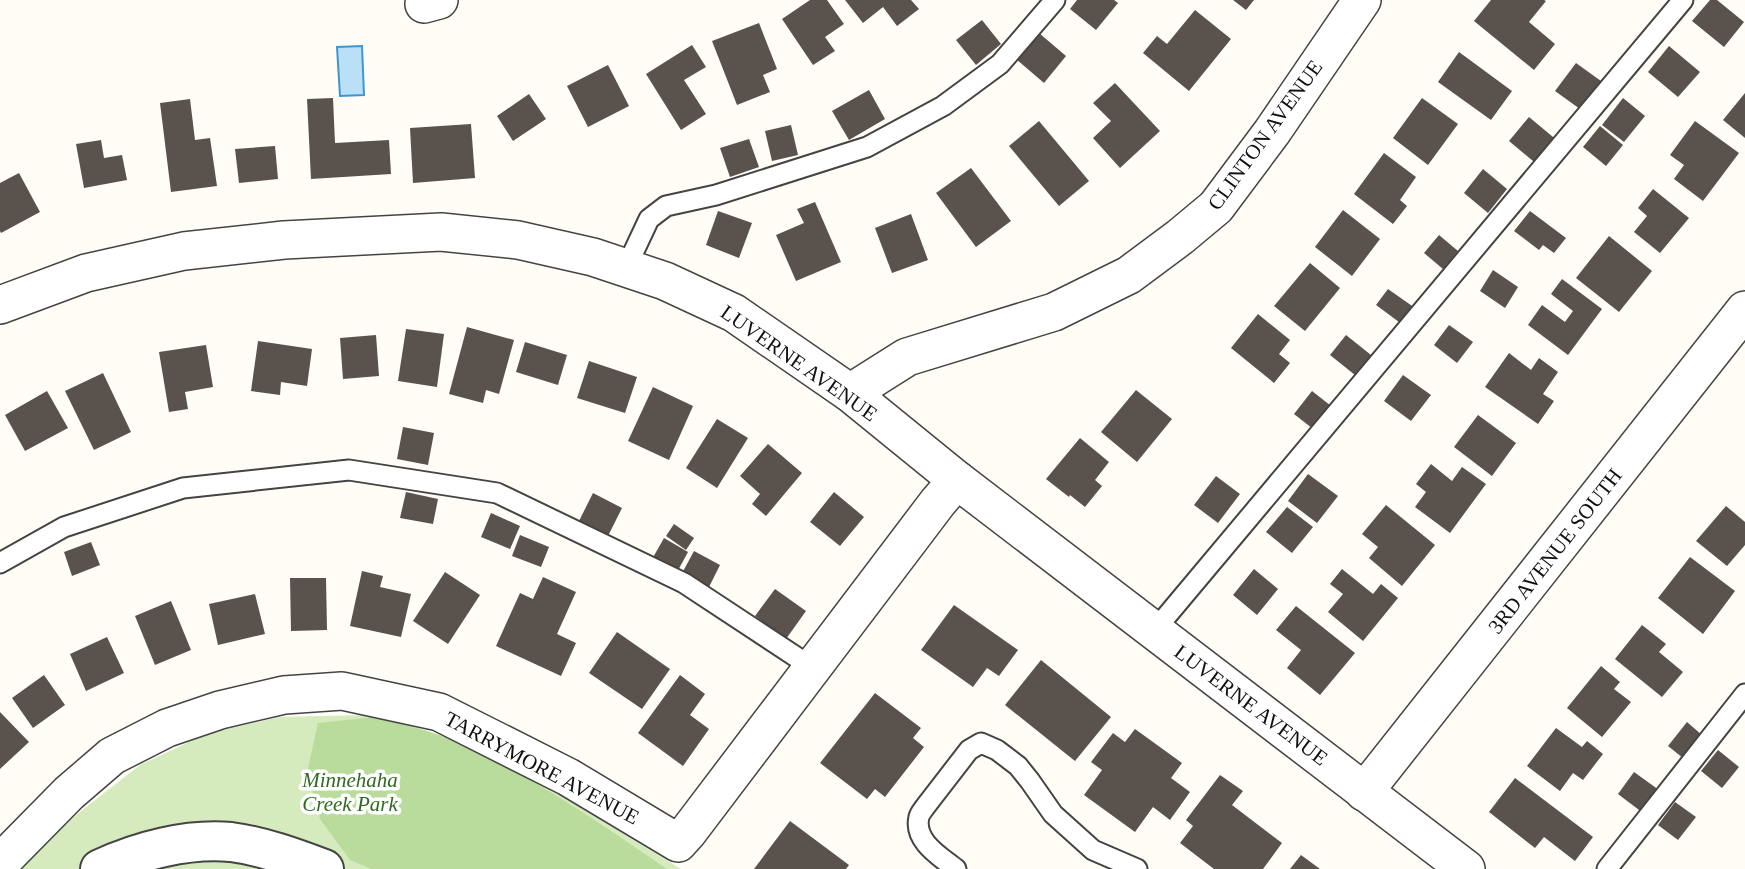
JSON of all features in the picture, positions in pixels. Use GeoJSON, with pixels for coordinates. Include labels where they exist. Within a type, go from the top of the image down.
{"type":"FeatureCollection","features":[{"type":"Feature","properties":{"kind":"street","name":"CLINTON AVENUE"},"geometry":{"type":"LineString","coordinates":[[850,393],[907,357],[1054,312],[1129,275],[1180,237],[1216,207],[1272,132],[1362,0]]}},
{"type":"Feature","properties":{"kind":"street","name":"LUVERNE AVENUE"},"geometry":{"type":"LineString","coordinates":[[0,305],[86,273],[184,251],[284,240],[440,232],[518,240],[593,257],[665,281],[734,313],[850,393],[957,480],[1364,792],[1450,864]]}},
{"type":"Feature","properties":{"kind":"street","name":"3RD AVENUE SOUTH"},"geometry":{"type":"LineString","coordinates":[[1364,792],[1745,310]]}},
{"type":"Feature","properties":{"kind":"street","name":"TARRYMORE AVENUE"},"geometry":{"type":"LineString","coordinates":[[0,863],[69,793],[112,756],[167,727],[220,710],[284,695],[342,691],[439,712],[568,777],[678,843],[957,480]]}},
{"type":"Feature","properties":{"kind":"street"},"geometry":{"type":"LineString","coordinates":[[100,869],[148,850],[197,843],[230,842],[264,849],[324,869]]}},
{"type":"Feature","properties":{"kind":"lane"},"geometry":{"type":"LineString","coordinates":[[626,268],[649,219],[666,206],[716,195],[867,147],[943,106],[1000,64],[1055,0]]}},
{"type":"Feature","properties":{"kind":"lane"},"geometry":{"type":"LineString","coordinates":[[1154,631],[1683,0]]}},
{"type":"Feature","properties":{"kind":"lane"},"geometry":{"type":"LineString","coordinates":[[0,563],[64,527],[183,488],[349,470],[496,493],[684,583],[813,668]]}},
{"type":"Feature","properties":{"kind":"lane"},"geometry":{"type":"LineString","coordinates":[[1607,869],[1745,694]]}},
{"type":"Feature","properties":{"kind":"lane"},"geometry":{"type":"LineString","coordinates":[[956,869],[926,845],[919,831],[919,817],[968,750],[981,743],[997,750],[1018,766],[1053,814],[1093,850],[1137,869]]}},
{"type":"Feature","properties":{"kind":"green space","name":"Minnehaha Creek Park"},"geometry":{"type":"Polygon","coordinates":[[[368,715],[441,736],[542,784],[681,869],[18,869],[76,815],[140,765],[206,734],[280,717],[368,715]]]}},
{"type":"Feature","properties":{"kind":"green space"},"geometry":{"type":"Polygon","coordinates":[[[375,717],[442,736],[501,764],[558,796],[667,869],[371,869],[350,860],[320,819],[307,773],[318,723],[375,717]]]}},
{"type":"Feature","properties":{"kind":"water"},"geometry":{"type":"Polygon","coordinates":[[[362,46],[364,95],[340,96],[337,47],[362,46]]]}},
{"type":"Feature","properties":{"kind":"building"},"geometry":{"type":"Polygon","coordinates":[[[810,0],[827,0],[844,24],[825,37],[835,51],[813,65],[782,19],[810,0]]]}},
{"type":"Feature","properties":{"kind":"building"},"geometry":{"type":"Polygon","coordinates":[[[845,0],[911,0],[919,9],[897,26],[883,7],[863,23],[845,0]]]}},
{"type":"Feature","properties":{"kind":"building"},"geometry":{"type":"Polygon","coordinates":[[[1077,0],[1114,0],[1118,3],[1096,30],[1070,9],[1077,0]]]}},
{"type":"Feature","properties":{"kind":"building"},"geometry":{"type":"Polygon","coordinates":[[[1233,0],[1254,0],[1246,10],[1233,0]]]}},
{"type":"Feature","properties":{"kind":"building"},"geometry":{"type":"Polygon","coordinates":[[[1491,0],[1546,1],[1529,22],[1555,44],[1534,70],[1474,21],[1491,0]]]}},
{"type":"Feature","properties":{"kind":"building"},"geometry":{"type":"Polygon","coordinates":[[[1710,0],[1717,0],[1744,22],[1724,47],[1692,21],[1710,0]]]}},
{"type":"Feature","properties":{"kind":"building"},"geometry":{"type":"Polygon","coordinates":[[[1195,10],[1231,39],[1189,91],[1143,53],[1157,36],[1167,44],[1195,10]]]}},
{"type":"Feature","properties":{"kind":"building"},"geometry":{"type":"Polygon","coordinates":[[[982,20],[1001,44],[976,65],[956,40],[982,20]]]}},
{"type":"Feature","properties":{"kind":"building"},"geometry":{"type":"Polygon","coordinates":[[[759,23],[777,69],[763,75],[770,92],[737,105],[712,41],[759,23]]]}},
{"type":"Feature","properties":{"kind":"building"},"geometry":{"type":"Polygon","coordinates":[[[1039,33],[1066,56],[1044,83],[1016,59],[1039,33]]]}},
{"type":"Feature","properties":{"kind":"building"},"geometry":{"type":"Polygon","coordinates":[[[692,45],[706,67],[684,80],[706,114],[681,130],[646,74],[692,45]]]}},
{"type":"Feature","properties":{"kind":"building"},"geometry":{"type":"Polygon","coordinates":[[[1669,46],[1700,72],[1678,97],[1648,72],[1669,46]]]}},
{"type":"Feature","properties":{"kind":"building"},"geometry":{"type":"Polygon","coordinates":[[[1459,52],[1512,91],[1491,120],[1438,82],[1459,52]]]}},
{"type":"Feature","properties":{"kind":"building"},"geometry":{"type":"Polygon","coordinates":[[[1576,63],[1601,81],[1580,109],[1555,91],[1576,63]]]}},
{"type":"Feature","properties":{"kind":"building"},"geometry":{"type":"Polygon","coordinates":[[[608,65],[629,106],[588,127],[567,86],[608,65]]]}},
{"type":"Feature","properties":{"kind":"building"},"geometry":{"type":"Polygon","coordinates":[[[1115,83],[1160,131],[1120,168],[1093,138],[1111,121],[1093,103],[1115,83]]]}},
{"type":"Feature","properties":{"kind":"building"},"geometry":{"type":"Polygon","coordinates":[[[869,90],[885,119],[849,140],[832,111],[869,90]]]}},
{"type":"Feature","properties":{"kind":"building"},"geometry":{"type":"Polygon","coordinates":[[[1745,93],[1745,138],[1723,120],[1745,93]]]}},
{"type":"Feature","properties":{"kind":"building"},"geometry":{"type":"Polygon","coordinates":[[[529,94],[546,119],[513,141],[497,116],[529,94]]]}},
{"type":"Feature","properties":{"kind":"building"},"geometry":{"type":"Polygon","coordinates":[[[333,98],[335,143],[389,140],[391,174],[311,179],[307,99],[333,98]]]}},
{"type":"Feature","properties":{"kind":"building"},"geometry":{"type":"Polygon","coordinates":[[[1422,98],[1458,124],[1428,165],[1393,138],[1422,98]]]}},
{"type":"Feature","properties":{"kind":"building"},"geometry":{"type":"Polygon","coordinates":[[[1623,98],[1645,116],[1624,142],[1602,125],[1623,98]]]}},
{"type":"Feature","properties":{"kind":"building"},"geometry":{"type":"Polygon","coordinates":[[[190,99],[195,140],[210,138],[217,186],[171,192],[160,103],[190,99]]]}},
{"type":"Feature","properties":{"kind":"building"},"geometry":{"type":"Polygon","coordinates":[[[1529,117],[1559,142],[1539,166],[1509,141],[1529,117]]]}},
{"type":"Feature","properties":{"kind":"building"},"geometry":{"type":"Polygon","coordinates":[[[1039,121],[1089,181],[1059,206],[1009,146],[1039,121]]]}},
{"type":"Feature","properties":{"kind":"building"},"geometry":{"type":"Polygon","coordinates":[[[1695,121],[1739,153],[1703,201],[1674,179],[1684,165],[1670,155],[1695,121]]]}},
{"type":"Feature","properties":{"kind":"building"},"geometry":{"type":"Polygon","coordinates":[[[471,124],[475,178],[413,183],[410,128],[471,124]]]}},
{"type":"Feature","properties":{"kind":"building"},"geometry":{"type":"Polygon","coordinates":[[[791,125],[798,155],[772,161],[765,131],[791,125]]]}},
{"type":"Feature","properties":{"kind":"building"},"geometry":{"type":"Polygon","coordinates":[[[1600,126],[1623,145],[1606,166],[1583,147],[1600,126]]]}},
{"type":"Feature","properties":{"kind":"building"},"geometry":{"type":"Polygon","coordinates":[[[749,139],[759,167],[730,177],[720,148],[749,139]]]}},
{"type":"Feature","properties":{"kind":"building"},"geometry":{"type":"Polygon","coordinates":[[[101,140],[104,158],[122,155],[127,180],[84,188],[76,144],[101,140]]]}},
{"type":"Feature","properties":{"kind":"building"},"geometry":{"type":"Polygon","coordinates":[[[275,146],[278,179],[239,183],[235,149],[275,146]]]}},
{"type":"Feature","properties":{"kind":"building"},"geometry":{"type":"Polygon","coordinates":[[[1384,153],[1416,177],[1400,200],[1407,206],[1393,224],[1354,194],[1384,153]]]}},
{"type":"Feature","properties":{"kind":"building"},"geometry":{"type":"Polygon","coordinates":[[[971,168],[1011,221],[976,247],[936,193],[971,168]]]}},
{"type":"Feature","properties":{"kind":"building"},"geometry":{"type":"Polygon","coordinates":[[[1483,169],[1507,189],[1488,213],[1464,193],[1483,169]]]}},
{"type":"Feature","properties":{"kind":"building"},"geometry":{"type":"Polygon","coordinates":[[[19,173],[40,212],[1,233],[0,183],[19,173]]]}},
{"type":"Feature","properties":{"kind":"building"},"geometry":{"type":"Polygon","coordinates":[[[1653,189],[1689,218],[1660,253],[1634,232],[1647,216],[1638,208],[1653,189]]]}},
{"type":"Feature","properties":{"kind":"building"},"geometry":{"type":"Polygon","coordinates":[[[815,202],[841,262],[796,281],[776,235],[804,223],[797,209],[815,202]]]}},
{"type":"Feature","properties":{"kind":"building"},"geometry":{"type":"Polygon","coordinates":[[[1343,210],[1380,239],[1352,276],[1315,247],[1343,210]]]}},
{"type":"Feature","properties":{"kind":"building"},"geometry":{"type":"Polygon","coordinates":[[[718,211],[752,223],[739,258],[706,245],[718,211]]]}},
{"type":"Feature","properties":{"kind":"building"},"geometry":{"type":"Polygon","coordinates":[[[1530,211],[1566,238],[1554,253],[1543,245],[1539,250],[1514,231],[1530,211]]]}},
{"type":"Feature","properties":{"kind":"building"},"geometry":{"type":"Polygon","coordinates":[[[911,214],[928,260],[892,273],[875,228],[911,214]]]}},
{"type":"Feature","properties":{"kind":"building"},"geometry":{"type":"Polygon","coordinates":[[[1439,235],[1458,251],[1443,269],[1424,253],[1439,235]]]}},
{"type":"Feature","properties":{"kind":"building"},"geometry":{"type":"Polygon","coordinates":[[[1609,236],[1652,271],[1619,312],[1576,278],[1609,236]]]}},
{"type":"Feature","properties":{"kind":"building"},"geometry":{"type":"Polygon","coordinates":[[[1310,263],[1340,288],[1305,331],[1274,306],[1310,263]]]}},
{"type":"Feature","properties":{"kind":"building"},"geometry":{"type":"Polygon","coordinates":[[[1493,270],[1518,287],[1505,308],[1480,291],[1493,270]]]}},
{"type":"Feature","properties":{"kind":"building"},"geometry":{"type":"Polygon","coordinates":[[[1562,279],[1602,309],[1568,355],[1528,325],[1542,305],[1565,322],[1573,311],[1551,294],[1562,279]]]}},
{"type":"Feature","properties":{"kind":"building"},"geometry":{"type":"Polygon","coordinates":[[[1388,289],[1415,308],[1403,325],[1376,305],[1388,289]]]}},
{"type":"Feature","properties":{"kind":"building"},"geometry":{"type":"Polygon","coordinates":[[[1258,314],[1290,340],[1279,354],[1290,363],[1274,383],[1231,348],[1258,314]]]}},
{"type":"Feature","properties":{"kind":"building"},"geometry":{"type":"Polygon","coordinates":[[[1449,325],[1473,342],[1457,363],[1434,345],[1449,325]]]}},
{"type":"Feature","properties":{"kind":"building"},"geometry":{"type":"Polygon","coordinates":[[[467,327],[514,340],[499,394],[486,390],[483,403],[449,394],[467,327]]]}},
{"type":"Feature","properties":{"kind":"building"},"geometry":{"type":"Polygon","coordinates":[[[406,329],[444,334],[437,387],[398,381],[406,329]]]}},
{"type":"Feature","properties":{"kind":"building"},"geometry":{"type":"Polygon","coordinates":[[[376,335],[379,376],[343,379],[340,338],[376,335]]]}},
{"type":"Feature","properties":{"kind":"building"},"geometry":{"type":"Polygon","coordinates":[[[1346,335],[1371,355],[1355,375],[1330,355],[1346,335]]]}},
{"type":"Feature","properties":{"kind":"building"},"geometry":{"type":"Polygon","coordinates":[[[258,341],[312,349],[307,386],[281,382],[280,395],[251,391],[258,341]]]}},
{"type":"Feature","properties":{"kind":"building"},"geometry":{"type":"Polygon","coordinates":[[[525,342],[567,355],[558,385],[516,372],[525,342]]]}},
{"type":"Feature","properties":{"kind":"building"},"geometry":{"type":"Polygon","coordinates":[[[206,345],[213,387],[185,392],[188,409],[169,412],[159,352],[206,345]]]}},
{"type":"Feature","properties":{"kind":"building"},"geometry":{"type":"Polygon","coordinates":[[[1509,353],[1531,370],[1539,358],[1558,372],[1543,394],[1554,401],[1538,424],[1485,387],[1509,353]]]}},
{"type":"Feature","properties":{"kind":"building"},"geometry":{"type":"Polygon","coordinates":[[[589,361],[637,377],[625,413],[577,398],[589,361]]]}},
{"type":"Feature","properties":{"kind":"building"},"geometry":{"type":"Polygon","coordinates":[[[103,373],[131,432],[94,450],[65,391],[103,373]]]}},
{"type":"Feature","properties":{"kind":"building"},"geometry":{"type":"Polygon","coordinates":[[[1403,375],[1431,395],[1411,421],[1384,401],[1403,375]]]}},
{"type":"Feature","properties":{"kind":"building"},"geometry":{"type":"Polygon","coordinates":[[[653,387],[693,406],[669,460],[628,441],[653,387]]]}},
{"type":"Feature","properties":{"kind":"building"},"geometry":{"type":"Polygon","coordinates":[[[1136,390],[1172,419],[1137,462],[1101,432],[1136,390]]]}},
{"type":"Feature","properties":{"kind":"building"},"geometry":{"type":"Polygon","coordinates":[[[47,391],[68,428],[25,451],[5,415],[47,391]]]}},
{"type":"Feature","properties":{"kind":"building"},"geometry":{"type":"Polygon","coordinates":[[[1312,391],[1335,409],[1317,432],[1294,414],[1312,391]]]}},
{"type":"Feature","properties":{"kind":"building"},"geometry":{"type":"Polygon","coordinates":[[[1478,415],[1516,443],[1492,476],[1454,447],[1478,415]]]}},
{"type":"Feature","properties":{"kind":"building"},"geometry":{"type":"Polygon","coordinates":[[[717,419],[748,438],[717,488],[686,468],[717,419]]]}},
{"type":"Feature","properties":{"kind":"building"},"geometry":{"type":"Polygon","coordinates":[[[403,427],[434,433],[428,465],[397,459],[403,427]]]}},
{"type":"Feature","properties":{"kind":"building"},"geometry":{"type":"Polygon","coordinates":[[[1080,438],[1109,462],[1095,480],[1102,486],[1085,507],[1046,479],[1080,438]]]}},
{"type":"Feature","properties":{"kind":"building"},"geometry":{"type":"Polygon","coordinates":[[[768,444],[802,473],[766,516],[752,504],[760,494],[740,476],[768,444]]]}},
{"type":"Feature","properties":{"kind":"building"},"geometry":{"type":"Polygon","coordinates":[[[1431,464],[1452,481],[1462,467],[1486,484],[1450,533],[1415,507],[1426,492],[1416,484],[1431,464]]]}},
{"type":"Feature","properties":{"kind":"building"},"geometry":{"type":"Polygon","coordinates":[[[1308,474],[1338,496],[1317,523],[1288,501],[1308,474]]]}},
{"type":"Feature","properties":{"kind":"building"},"geometry":{"type":"Polygon","coordinates":[[[1216,476],[1240,494],[1218,523],[1194,505],[1216,476]]]}},
{"type":"Feature","properties":{"kind":"building"},"geometry":{"type":"Polygon","coordinates":[[[406,492],[438,499],[433,524],[400,518],[406,492]]]}},
{"type":"Feature","properties":{"kind":"building"},"geometry":{"type":"Polygon","coordinates":[[[834,492],[864,517],[840,546],[810,522],[834,492]]]}},
{"type":"Feature","properties":{"kind":"building"},"geometry":{"type":"Polygon","coordinates":[[[593,493],[622,508],[608,536],[579,521],[593,493]]]}},
{"type":"Feature","properties":{"kind":"building"},"geometry":{"type":"Polygon","coordinates":[[[1386,505],[1435,545],[1402,586],[1369,558],[1378,547],[1362,534],[1386,505]]]}},
{"type":"Feature","properties":{"kind":"building"},"geometry":{"type":"Polygon","coordinates":[[[1726,506],[1745,522],[1745,545],[1727,566],[1696,541],[1726,506]]]}},
{"type":"Feature","properties":{"kind":"building"},"geometry":{"type":"Polygon","coordinates":[[[1287,507],[1313,527],[1292,553],[1266,532],[1287,507]]]}},
{"type":"Feature","properties":{"kind":"building"},"geometry":{"type":"Polygon","coordinates":[[[491,513],[520,526],[510,549],[481,537],[491,513]]]}},
{"type":"Feature","properties":{"kind":"building"},"geometry":{"type":"Polygon","coordinates":[[[674,524],[694,538],[686,550],[666,536],[674,524]]]}},
{"type":"Feature","properties":{"kind":"building"},"geometry":{"type":"Polygon","coordinates":[[[520,535],[549,547],[541,567],[512,556],[520,535]]]}},
{"type":"Feature","properties":{"kind":"building"},"geometry":{"type":"Polygon","coordinates":[[[664,538],[688,552],[676,574],[651,561],[664,538]]]}},
{"type":"Feature","properties":{"kind":"building"},"geometry":{"type":"Polygon","coordinates":[[[91,542],[100,565],[72,576],[64,552],[91,542]]]}},
{"type":"Feature","properties":{"kind":"building"},"geometry":{"type":"Polygon","coordinates":[[[694,551],[720,565],[707,591],[680,577],[694,551]]]}},
{"type":"Feature","properties":{"kind":"building"},"geometry":{"type":"Polygon","coordinates":[[[1690,557],[1735,591],[1703,634],[1658,598],[1690,557]]]}},
{"type":"Feature","properties":{"kind":"building"},"geometry":{"type":"Polygon","coordinates":[[[1254,569],[1278,589],[1257,615],[1233,595],[1254,569]]]}},
{"type":"Feature","properties":{"kind":"building"},"geometry":{"type":"Polygon","coordinates":[[[1342,569],[1373,594],[1381,584],[1398,598],[1363,641],[1328,612],[1343,594],[1330,584],[1342,569]]]}},
{"type":"Feature","properties":{"kind":"building"},"geometry":{"type":"Polygon","coordinates":[[[362,571],[383,576],[380,587],[411,594],[401,637],[350,626],[362,571]]]}},
{"type":"Feature","properties":{"kind":"building"},"geometry":{"type":"Polygon","coordinates":[[[445,572],[480,595],[448,644],[413,621],[445,572]]]}},
{"type":"Feature","properties":{"kind":"building"},"geometry":{"type":"Polygon","coordinates":[[[543,577],[576,592],[557,634],[576,643],[561,676],[496,646],[520,593],[533,599],[543,577]]]}},
{"type":"Feature","properties":{"kind":"building"},"geometry":{"type":"Polygon","coordinates":[[[290,578],[326,578],[327,630],[291,631],[290,578]]]}},
{"type":"Feature","properties":{"kind":"building"},"geometry":{"type":"Polygon","coordinates":[[[775,589],[806,611],[786,639],[755,616],[775,589]]]}},
{"type":"Feature","properties":{"kind":"building"},"geometry":{"type":"Polygon","coordinates":[[[255,594],[265,634],[218,645],[209,604],[255,594]]]}},
{"type":"Feature","properties":{"kind":"building"},"geometry":{"type":"Polygon","coordinates":[[[171,601],[191,650],[155,665],[135,616],[171,601]]]}},
{"type":"Feature","properties":{"kind":"building"},"geometry":{"type":"Polygon","coordinates":[[[954,605],[1018,650],[999,676],[987,668],[973,687],[921,650],[954,605]]]}},
{"type":"Feature","properties":{"kind":"building"},"geometry":{"type":"Polygon","coordinates":[[[1296,606],[1355,653],[1320,695],[1287,668],[1301,650],[1276,630],[1296,606]]]}},
{"type":"Feature","properties":{"kind":"building"},"geometry":{"type":"Polygon","coordinates":[[[1642,625],[1666,644],[1659,652],[1683,672],[1662,697],[1615,659],[1642,625]]]}},
{"type":"Feature","properties":{"kind":"building"},"geometry":{"type":"Polygon","coordinates":[[[617,632],[670,669],[642,709],[589,673],[617,632]]]}},
{"type":"Feature","properties":{"kind":"building"},"geometry":{"type":"Polygon","coordinates":[[[107,637],[124,673],[86,691],[70,654],[107,637]]]}},
{"type":"Feature","properties":{"kind":"building"},"geometry":{"type":"Polygon","coordinates":[[[1041,660],[1111,717],[1075,761],[1005,705],[1041,660]]]}},
{"type":"Feature","properties":{"kind":"building"},"geometry":{"type":"Polygon","coordinates":[[[1601,666],[1620,682],[1614,689],[1631,702],[1602,737],[1567,708],[1601,666]]]}},
{"type":"Feature","properties":{"kind":"building"},"geometry":{"type":"Polygon","coordinates":[[[44,675],[65,705],[33,728],[12,698],[44,675]]]}},
{"type":"Feature","properties":{"kind":"building"},"geometry":{"type":"Polygon","coordinates":[[[680,675],[705,694],[690,715],[709,729],[683,766],[638,733],[680,675]]]}},
{"type":"Feature","properties":{"kind":"building"},"geometry":{"type":"Polygon","coordinates":[[[875,693],[921,728],[913,738],[924,747],[885,797],[875,789],[867,799],[820,763],[875,693]]]}},
{"type":"Feature","properties":{"kind":"building"},"geometry":{"type":"Polygon","coordinates":[[[0,712],[29,742],[0,769],[0,712]]]}},
{"type":"Feature","properties":{"kind":"building"},"geometry":{"type":"Polygon","coordinates":[[[1687,722],[1702,735],[1683,758],[1668,746],[1687,722]]]}},
{"type":"Feature","properties":{"kind":"building"},"geometry":{"type":"Polygon","coordinates":[[[1556,728],[1582,747],[1587,741],[1603,754],[1583,780],[1573,773],[1560,791],[1527,766],[1556,728]]]}},
{"type":"Feature","properties":{"kind":"building"},"geometry":{"type":"Polygon","coordinates":[[[1135,729],[1182,763],[1171,778],[1190,792],[1170,820],[1153,807],[1135,832],[1084,795],[1102,770],[1091,762],[1113,733],[1125,742],[1135,729]]]}},
{"type":"Feature","properties":{"kind":"building"},"geometry":{"type":"Polygon","coordinates":[[[1718,750],[1739,767],[1722,788],[1701,771],[1718,750]]]}},
{"type":"Feature","properties":{"kind":"building"},"geometry":{"type":"Polygon","coordinates":[[[1634,772],[1659,790],[1643,813],[1618,794],[1634,772]]]}},
{"type":"Feature","properties":{"kind":"building"},"geometry":{"type":"Polygon","coordinates":[[[1220,775],[1243,791],[1232,805],[1282,843],[1263,869],[1214,869],[1180,843],[1193,826],[1186,820],[1220,775]]]}},
{"type":"Feature","properties":{"kind":"building"},"geometry":{"type":"Polygon","coordinates":[[[1515,778],[1593,837],[1575,861],[1544,837],[1535,848],[1489,812],[1515,778]]]}},
{"type":"Feature","properties":{"kind":"building"},"geometry":{"type":"Polygon","coordinates":[[[1675,802],[1696,817],[1678,840],[1658,825],[1675,802]]]}},
{"type":"Feature","properties":{"kind":"building"},"geometry":{"type":"Polygon","coordinates":[[[790,821],[849,865],[846,869],[754,869],[790,821]]]}},
{"type":"Feature","properties":{"kind":"building"},"geometry":{"type":"Polygon","coordinates":[[[1301,855],[1320,869],[1290,869],[1301,855]]]}}]}
